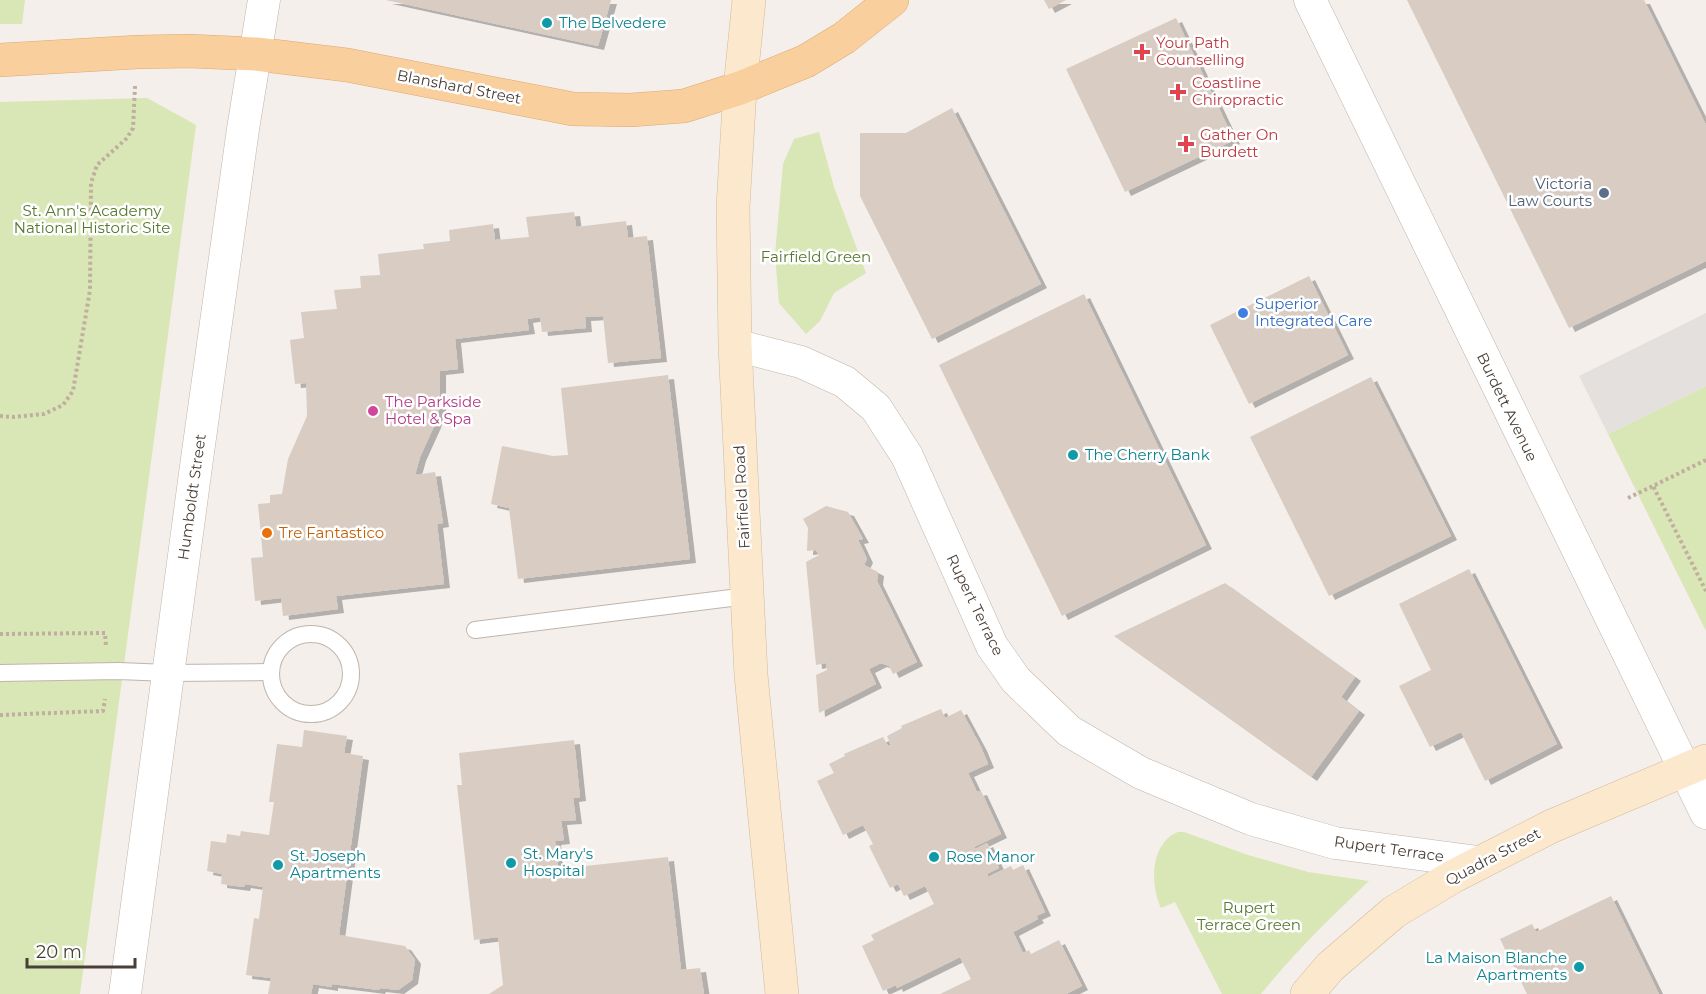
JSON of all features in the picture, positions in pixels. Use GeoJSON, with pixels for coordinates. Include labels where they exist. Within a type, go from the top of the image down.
{"type":"FeatureCollection","features":[{"type":"Feature","properties":{"kind":"main road","name":"Blanshard Street"},"geometry":{"type":"LineString","coordinates":[[0,60],[138,52],[189,51],[256,54],[347,65],[573,109],[631,110],[684,106],[740,88],[815,55],[844,38],[892,0]]}},
{"type":"Feature","properties":{"kind":"street","name":"Humboldt Street"},"geometry":{"type":"LineString","coordinates":[[125,994],[243,129],[264,0]]}},
{"type":"Feature","properties":{"kind":"street","name":"Fairfield Road"},"geometry":{"type":"LineString","coordinates":[[749,0],[740,88],[733,207],[735,345],[751,675],[775,985]]}},
{"type":"Feature","properties":{"kind":"street","name":"Burdett Avenue"},"geometry":{"type":"LineString","coordinates":[[1310,0],[1695,765],[1706,813]]}},
{"type":"Feature","properties":{"kind":"street","name":"Rupert Terrace"},"geometry":{"type":"LineString","coordinates":[[735,345],[801,362],[845,382],[876,408],[907,456],[992,646],[1016,680],[1069,731],[1141,773],[1251,819],[1335,843],[1478,862]]}},
{"type":"Feature","properties":{"kind":"street","name":"Quadra Street"},"geometry":{"type":"LineString","coordinates":[[1307,994],[1330,967],[1394,912],[1478,862],[1552,826],[1695,765]]}},
{"type":"Feature","properties":{"kind":"lane"},"geometry":{"type":"LineString","coordinates":[[475,630],[747,596]]}},
{"type":"Feature","properties":{"kind":"lane"},"geometry":{"type":"LineString","coordinates":[[304,634],[317,634],[331,638],[345,653],[351,671],[350,684],[345,696],[335,706],[324,712],[311,714],[298,712],[278,697],[272,685],[271,672],[273,659],[280,647],[291,638],[304,634]]}},
{"type":"Feature","properties":{"kind":"lane"},"geometry":{"type":"LineString","coordinates":[[0,673],[271,672]]}},
{"type":"Feature","properties":{"kind":"path"},"geometry":{"type":"LineString","coordinates":[[0,416],[44,414],[63,405],[73,391],[90,290],[91,183],[98,165],[127,138],[133,128],[138,52]]}},
{"type":"Feature","properties":{"kind":"path"},"geometry":{"type":"LineString","coordinates":[[1628,498],[1706,459]]}},
{"type":"Feature","properties":{"kind":"path"},"geometry":{"type":"LineString","coordinates":[[1653,486],[1706,591]]}},
{"type":"Feature","properties":{"kind":"green space"},"geometry":{"type":"Polygon","coordinates":[[[0,0],[25,0],[22,24],[0,24],[0,0]]]}},
{"type":"Feature","properties":{"kind":"green space","name":"St. Ann's Academy National Historic Site"},"geometry":{"type":"Polygon","coordinates":[[[147,98],[196,125],[80,994],[0,994],[0,102],[147,98]]]}},
{"type":"Feature","properties":{"kind":"green space","name":"Fairfield Green"},"geometry":{"type":"Polygon","coordinates":[[[819,132],[834,187],[866,273],[834,293],[820,321],[806,334],[779,303],[775,255],[783,164],[794,139],[819,132]]]}},
{"type":"Feature","properties":{"kind":"green space"},"geometry":{"type":"Polygon","coordinates":[[[1706,386],[1706,631],[1608,434],[1706,386]]]}},
{"type":"Feature","properties":{"kind":"green space","name":"Rupert Terrace Green"},"geometry":{"type":"Polygon","coordinates":[[[1178,832],[1308,872],[1369,881],[1286,964],[1261,994],[1222,994],[1175,902],[1161,908],[1157,899],[1154,877],[1157,855],[1169,837],[1178,832]]]}},
{"type":"Feature","properties":{"kind":"shaded area"},"geometry":{"type":"Polygon","coordinates":[[[1706,313],[1706,386],[1608,434],[1579,376],[1706,313]]]}},
{"type":"Feature","properties":{"kind":"building","name":"The Belvedere"},"geometry":{"type":"Polygon","coordinates":[[[386,0],[611,0],[598,46],[386,0]]]}},
{"type":"Feature","properties":{"kind":"building"},"geometry":{"type":"Polygon","coordinates":[[[1044,0],[1066,0],[1049,9],[1044,0]]]}},
{"type":"Feature","properties":{"kind":"building","name":"Victoria Law Courts"},"geometry":{"type":"Polygon","coordinates":[[[1407,0],[1644,0],[1706,125],[1706,261],[1569,328],[1407,0]]]}},
{"type":"Feature","properties":{"kind":"building"},"geometry":{"type":"Polygon","coordinates":[[[1176,18],[1234,140],[1125,192],[1066,69],[1176,18]]]}},
{"type":"Feature","properties":{"kind":"building"},"geometry":{"type":"Polygon","coordinates":[[[952,108],[1041,284],[932,339],[860,196],[860,133],[906,133],[952,108]]]}},
{"type":"Feature","properties":{"kind":"building","name":"The Parkside Hotel & Spa"},"geometry":{"type":"Polygon","coordinates":[[[574,212],[576,227],[626,221],[628,238],[647,236],[661,358],[608,363],[603,316],[585,317],[586,328],[542,332],[540,317],[527,319],[529,330],[455,339],[458,369],[440,371],[440,406],[415,475],[435,472],[443,523],[437,524],[444,584],[336,596],[338,609],[283,616],[281,598],[255,601],[251,558],[263,557],[258,504],[270,503],[270,495],[282,494],[288,459],[307,416],[306,383],[295,384],[290,340],[304,338],[301,312],[337,309],[334,290],[361,288],[360,276],[380,275],[378,254],[424,249],[423,244],[450,241],[449,230],[493,224],[495,240],[529,237],[526,217],[574,212]]]}},
{"type":"Feature","properties":{"kind":"building"},"geometry":{"type":"Polygon","coordinates":[[[1309,276],[1348,355],[1249,404],[1210,325],[1309,276]]]}},
{"type":"Feature","properties":{"kind":"building","name":"The Cherry Bank"},"geometry":{"type":"Polygon","coordinates":[[[1084,294],[1206,545],[1062,616],[939,365],[1084,294]]]}},
{"type":"Feature","properties":{"kind":"building"},"geometry":{"type":"Polygon","coordinates":[[[668,375],[690,559],[518,579],[509,508],[491,504],[502,446],[553,456],[568,455],[561,388],[668,375]]]}},
{"type":"Feature","properties":{"kind":"building"},"geometry":{"type":"Polygon","coordinates":[[[1371,377],[1451,536],[1329,596],[1250,437],[1371,377]]]}},
{"type":"Feature","properties":{"kind":"building"},"geometry":{"type":"Polygon","coordinates":[[[826,506],[848,512],[863,539],[858,540],[867,559],[864,565],[878,572],[877,581],[917,662],[893,674],[889,666],[881,663],[869,669],[876,684],[819,713],[816,675],[827,670],[826,663],[816,665],[806,562],[819,555],[816,550],[807,551],[808,528],[803,519],[826,506]]]}},
{"type":"Feature","properties":{"kind":"building"},"geometry":{"type":"Polygon","coordinates":[[[1469,569],[1557,744],[1485,781],[1461,732],[1430,747],[1399,686],[1431,670],[1399,604],[1469,569]]]}},
{"type":"Feature","properties":{"kind":"building"},"geometry":{"type":"Polygon","coordinates":[[[1225,583],[1355,677],[1341,697],[1359,711],[1311,777],[1114,636],[1225,583]]]}},
{"type":"Feature","properties":{"kind":"building","name":"Rose Manor"},"geometry":{"type":"Polygon","coordinates":[[[941,709],[945,718],[961,710],[988,764],[968,773],[977,792],[981,791],[1001,834],[974,847],[975,849],[987,843],[999,868],[987,874],[988,877],[1011,866],[1013,870],[1023,865],[1045,912],[1036,916],[1038,919],[1013,932],[1023,953],[1029,950],[1031,954],[1059,940],[1082,986],[1066,994],[940,994],[971,979],[960,957],[897,988],[896,985],[883,991],[862,946],[874,940],[871,935],[934,904],[925,886],[904,896],[898,884],[890,888],[869,846],[873,844],[863,825],[843,835],[817,781],[834,773],[829,764],[845,756],[844,754],[883,737],[888,746],[891,745],[887,736],[902,728],[901,726],[941,709]]]}},
{"type":"Feature","properties":{"kind":"building","name":"St. Joseph Apartments"},"geometry":{"type":"Polygon","coordinates":[[[304,730],[347,736],[344,753],[363,756],[339,935],[405,946],[415,960],[412,980],[398,990],[313,984],[311,994],[268,994],[271,978],[246,975],[254,918],[259,919],[263,887],[221,884],[222,874],[207,871],[211,841],[226,843],[227,834],[240,836],[241,831],[269,835],[274,802],[269,802],[277,744],[302,747],[304,730]]]}},
{"type":"Feature","properties":{"kind":"building","name":"St. Mary's Hospital"},"geometry":{"type":"Polygon","coordinates":[[[574,740],[580,797],[573,798],[576,820],[561,821],[564,840],[555,841],[558,869],[668,857],[681,970],[700,968],[704,994],[489,994],[503,985],[498,937],[474,940],[457,785],[462,785],[459,753],[574,740]]]}},
{"type":"Feature","properties":{"kind":"building","name":"La Maison Blanche Apartments"},"geometry":{"type":"Polygon","coordinates":[[[1611,896],[1659,994],[1527,994],[1500,939],[1532,924],[1536,932],[1611,896]]]}},
{"type":"Feature","properties":{"kind":"place","name":"The Belvedere"},"geometry":{"type":"Point","coordinates":[547,23]}},
{"type":"Feature","properties":{"kind":"place","name":"Your Path Counselling"},"geometry":{"type":"Point","coordinates":[1142,52]}},
{"type":"Feature","properties":{"kind":"place","name":"Coastline Chiropractic"},"geometry":{"type":"Point","coordinates":[1178,92]}},
{"type":"Feature","properties":{"kind":"place","name":"Gather On Burdett"},"geometry":{"type":"Point","coordinates":[1186,144]}},
{"type":"Feature","properties":{"kind":"place","name":"Victoria Law Courts"},"geometry":{"type":"Point","coordinates":[1604,193]}},
{"type":"Feature","properties":{"kind":"place","name":"Superior Integrated Care"},"geometry":{"type":"Point","coordinates":[1243,313]}},
{"type":"Feature","properties":{"kind":"place","name":"The Parkside Hotel & Spa"},"geometry":{"type":"Point","coordinates":[373,411]}},
{"type":"Feature","properties":{"kind":"place","name":"The Cherry Bank"},"geometry":{"type":"Point","coordinates":[1073,455]}},
{"type":"Feature","properties":{"kind":"place","name":"Tre Fantastico"},"geometry":{"type":"Point","coordinates":[267,533]}},
{"type":"Feature","properties":{"kind":"place","name":"Rose Manor"},"geometry":{"type":"Point","coordinates":[934,857]}},
{"type":"Feature","properties":{"kind":"place","name":"St. Mary's Hospital"},"geometry":{"type":"Point","coordinates":[511,863]}},
{"type":"Feature","properties":{"kind":"place","name":"St. Joseph Apartments"},"geometry":{"type":"Point","coordinates":[278,865]}},
{"type":"Feature","properties":{"kind":"place","name":"La Maison Blanche Apartments"},"geometry":{"type":"Point","coordinates":[1579,967]}}]}
